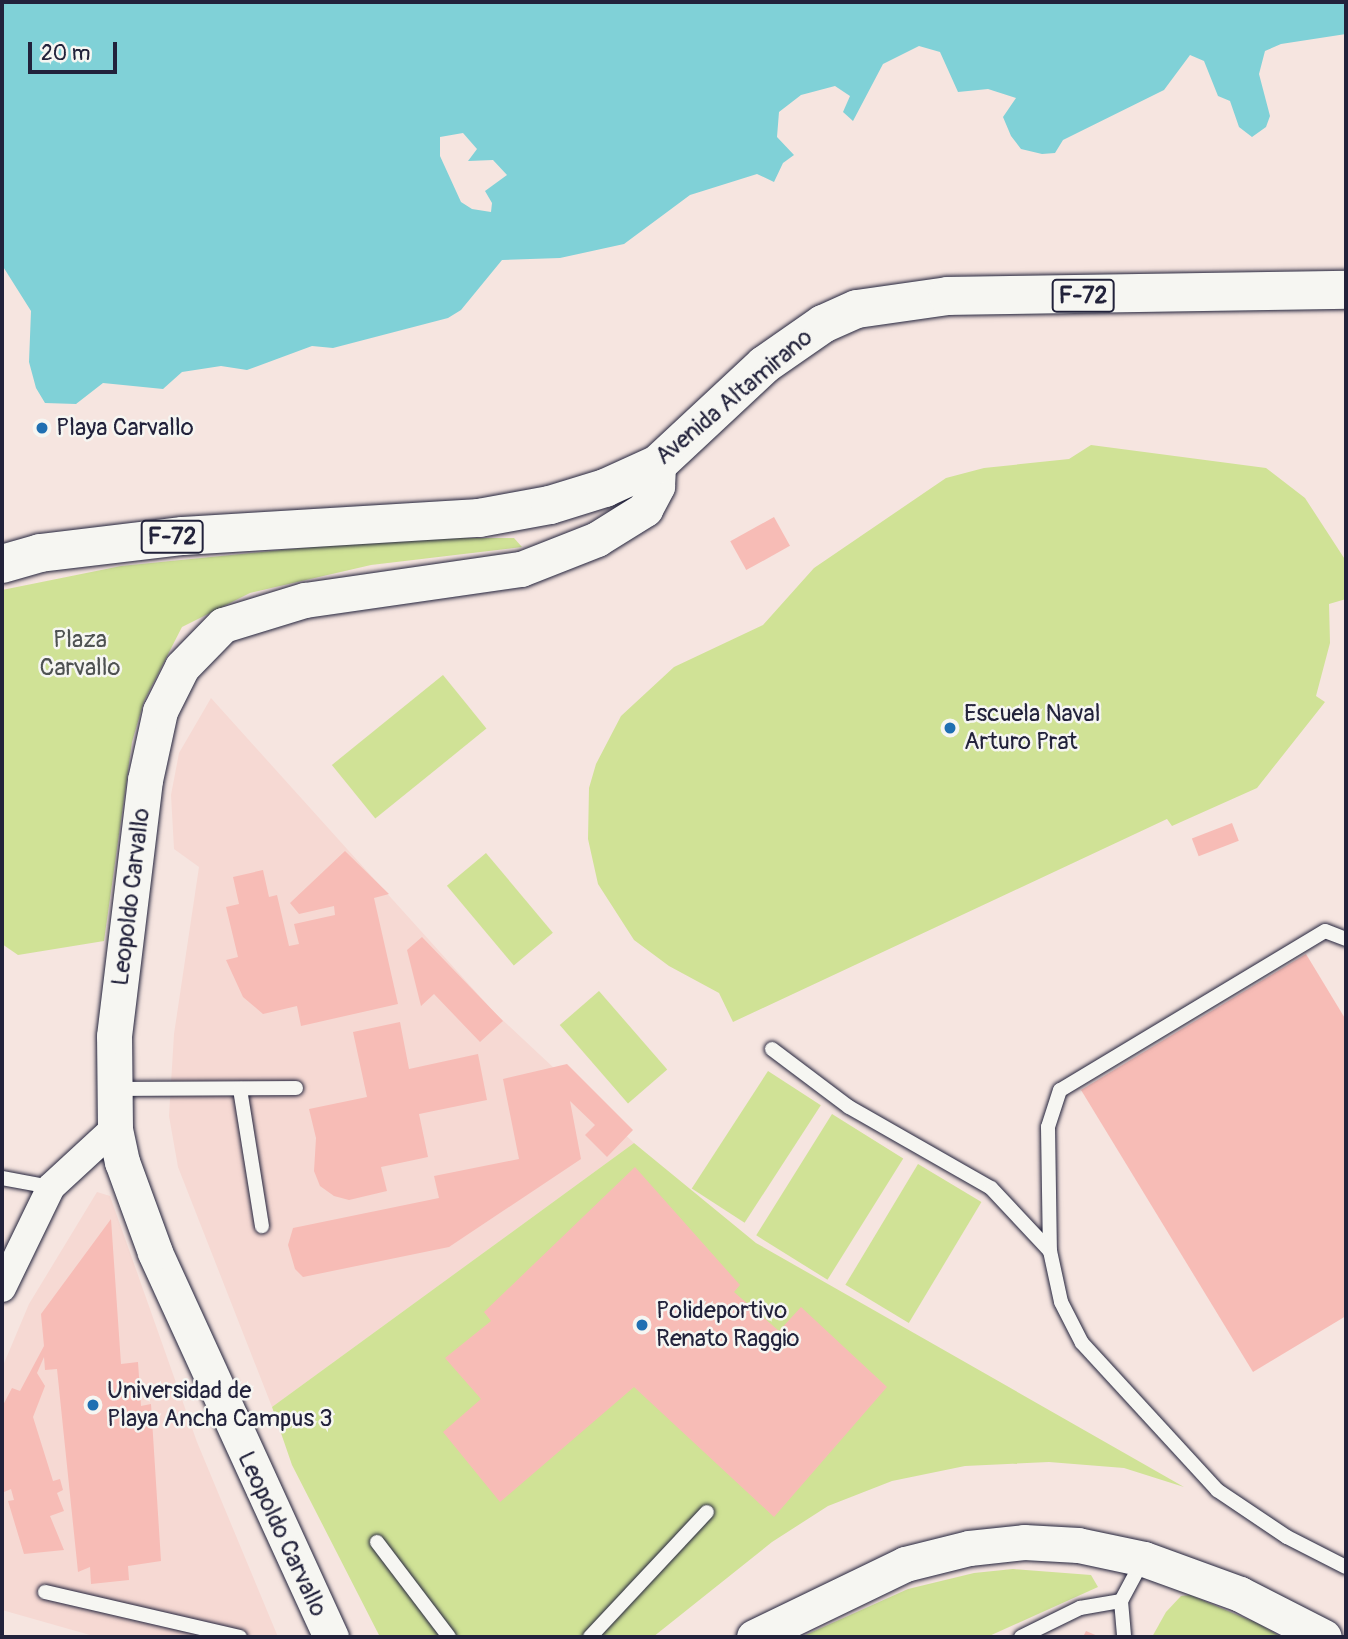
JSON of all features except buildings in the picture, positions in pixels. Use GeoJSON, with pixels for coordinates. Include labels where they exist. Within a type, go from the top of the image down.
{"type":"FeatureCollection","features":[{"type":"Feature","properties":{"kind":"main road","name":"Avenida Altamirano"},"geometry":{"type":"LineString","coordinates":[[2,564],[40,553],[183,536],[479,518],[550,505],[605,488],[658,464],[764,365],[823,324],[858,309],[948,296],[1143,297],[1346,290]]}},
{"type":"Feature","properties":{"kind":"street","name":"Leopoldo Carvallo"},"geometry":{"type":"LineString","coordinates":[[331,1637],[155,1252],[122,1162],[115,1128],[114,1036],[145,780],[159,711],[182,667],[223,625],[305,600],[521,569],[597,539],[645,509],[657,486],[658,464]]}},
{"type":"Feature","properties":{"kind":"street"},"geometry":{"type":"LineString","coordinates":[[2,1288],[51,1187],[115,1128]]}},
{"type":"Feature","properties":{"kind":"street"},"geometry":{"type":"LineString","coordinates":[[754,1637],[859,1583],[905,1564],[970,1548],[1024,1542],[1078,1545],[1144,1559],[1240,1594],[1324,1637]]}},
{"type":"Feature","properties":{"kind":"lane"},"geometry":{"type":"LineString","coordinates":[[1346,939],[1325,931],[1060,1090],[1048,1127],[1051,1251],[1061,1302],[1082,1343],[1217,1490],[1287,1536],[1346,1567]]}},
{"type":"Feature","properties":{"kind":"lane"},"geometry":{"type":"LineString","coordinates":[[772,1049],[849,1107],[991,1188],[1051,1251]]}},
{"type":"Feature","properties":{"kind":"lane"},"geometry":{"type":"LineString","coordinates":[[114,1089],[240,1090],[296,1087]]}},
{"type":"Feature","properties":{"kind":"lane"},"geometry":{"type":"LineString","coordinates":[[240,1090],[262,1226]]}},
{"type":"Feature","properties":{"kind":"lane"},"geometry":{"type":"LineString","coordinates":[[2,1178],[51,1187]]}},
{"type":"Feature","properties":{"kind":"lane"},"geometry":{"type":"LineString","coordinates":[[590,1637],[707,1512]]}},
{"type":"Feature","properties":{"kind":"lane"},"geometry":{"type":"LineString","coordinates":[[377,1542],[449,1637]]}},
{"type":"Feature","properties":{"kind":"lane"},"geometry":{"type":"LineString","coordinates":[[1124,1637],[1121,1601],[1144,1559]]}},
{"type":"Feature","properties":{"kind":"lane"},"geometry":{"type":"LineString","coordinates":[[45,1592],[240,1637]]}},
{"type":"Feature","properties":{"kind":"lane"},"geometry":{"type":"LineString","coordinates":[[1021,1637],[1080,1608],[1121,1601]]}},
{"type":"Feature","properties":{"kind":"shaded area"},"geometry":{"type":"Polygon","coordinates":[[[211,698],[493,1011],[634,1143],[272,1407],[178,1167],[169,1116],[174,1034],[199,867],[174,849],[171,795],[179,753],[211,698]]]}},
{"type":"Feature","properties":{"kind":"shaded area","name":"Universidad de Playa Ancha Campus 3"},"geometry":{"type":"Polygon","coordinates":[[[97,1192],[110,1196],[197,1442],[278,1637],[97,1637],[2,1610],[2,1368],[29,1304],[97,1192]]]}},
{"type":"Feature","properties":{"kind":"green space"},"geometry":{"type":"Polygon","coordinates":[[[1091,445],[1266,468],[1305,498],[1346,561],[1346,599],[1329,604],[1330,643],[1316,696],[1325,702],[1257,788],[1172,826],[1167,819],[733,1022],[719,993],[669,966],[634,940],[598,884],[588,839],[589,788],[596,764],[621,716],[674,667],[763,625],[814,568],[946,478],[984,468],[1069,459],[1091,445]]]}},
{"type":"Feature","properties":{"kind":"green space","name":"Plaza Carvallo"},"geometry":{"type":"Polygon","coordinates":[[[403,538],[514,538],[522,547],[371,565],[250,593],[182,627],[144,701],[132,742],[104,941],[18,955],[2,944],[2,590],[121,566],[403,538]]]}},
{"type":"Feature","properties":{"kind":"green space"},"geometry":{"type":"Polygon","coordinates":[[[443,675],[486,729],[375,819],[332,765],[443,675]]]}},
{"type":"Feature","properties":{"kind":"green space"},"geometry":{"type":"Polygon","coordinates":[[[486,853],[553,933],[514,965],[447,886],[486,853]]]}},
{"type":"Feature","properties":{"kind":"green space"},"geometry":{"type":"Polygon","coordinates":[[[599,991],[667,1069],[628,1104],[560,1025],[599,991]]]}},
{"type":"Feature","properties":{"kind":"green space"},"geometry":{"type":"Polygon","coordinates":[[[768,1071],[821,1105],[745,1223],[692,1188],[768,1071]]]}},
{"type":"Feature","properties":{"kind":"green space"},"geometry":{"type":"Polygon","coordinates":[[[832,1114],[903,1159],[827,1280],[756,1235],[832,1114]]]}},
{"type":"Feature","properties":{"kind":"green space","name":"Polideportivo Renato Raggio"},"geometry":{"type":"Polygon","coordinates":[[[634,1143],[756,1243],[1184,1487],[1124,1468],[1049,1462],[965,1466],[892,1481],[828,1506],[772,1542],[653,1637],[380,1637],[292,1465],[272,1407],[634,1143]]]}},
{"type":"Feature","properties":{"kind":"green space"},"geometry":{"type":"Polygon","coordinates":[[[918,1164],[981,1202],[909,1323],[845,1285],[918,1164]]]}},
{"type":"Feature","properties":{"kind":"green space"},"geometry":{"type":"Polygon","coordinates":[[[1013,1569],[1091,1575],[1098,1587],[987,1637],[801,1637],[908,1589],[974,1573],[1013,1569]]]}},
{"type":"Feature","properties":{"kind":"green space"},"geometry":{"type":"Polygon","coordinates":[[[1190,1595],[1259,1624],[1281,1637],[1152,1637],[1166,1612],[1181,1596],[1190,1595]]]}},
{"type":"Feature","properties":{"kind":"water"},"geometry":{"type":"Polygon","coordinates":[[[2,2],[1346,2],[1346,34],[1281,44],[1265,51],[1259,74],[1270,116],[1266,127],[1252,137],[1239,127],[1230,101],[1218,96],[1204,61],[1190,55],[1164,90],[1063,140],[1055,153],[1042,154],[1021,149],[1011,136],[1003,117],[1016,98],[988,89],[958,92],[940,52],[919,46],[883,64],[853,121],[843,112],[850,96],[835,86],[801,95],[779,112],[777,137],[794,155],[783,163],[774,182],[757,174],[690,195],[624,244],[560,258],[502,260],[461,310],[448,318],[333,348],[312,346],[247,370],[221,366],[182,372],[163,389],[103,383],[76,404],[45,403],[36,388],[29,362],[31,311],[2,265],[2,2]],[[463,133],[440,137],[440,156],[461,202],[472,209],[491,212],[492,203],[485,191],[507,175],[493,160],[468,161],[477,149],[463,133]]]}},
{"type":"Feature","properties":{"kind":"place","name":"Playa Carvallo"},"geometry":{"type":"Point","coordinates":[42,428]}},
{"type":"Feature","properties":{"kind":"place","name":"Escuela Naval Arturo Prat"},"geometry":{"type":"Point","coordinates":[950,728]}},
{"type":"Feature","properties":{"kind":"place","name":"Polideportivo Renato Raggio"},"geometry":{"type":"Point","coordinates":[642,1325]}},
{"type":"Feature","properties":{"kind":"place","name":"Universidad de Playa Ancha Campus 3"},"geometry":{"type":"Point","coordinates":[93,1405]}}]}
